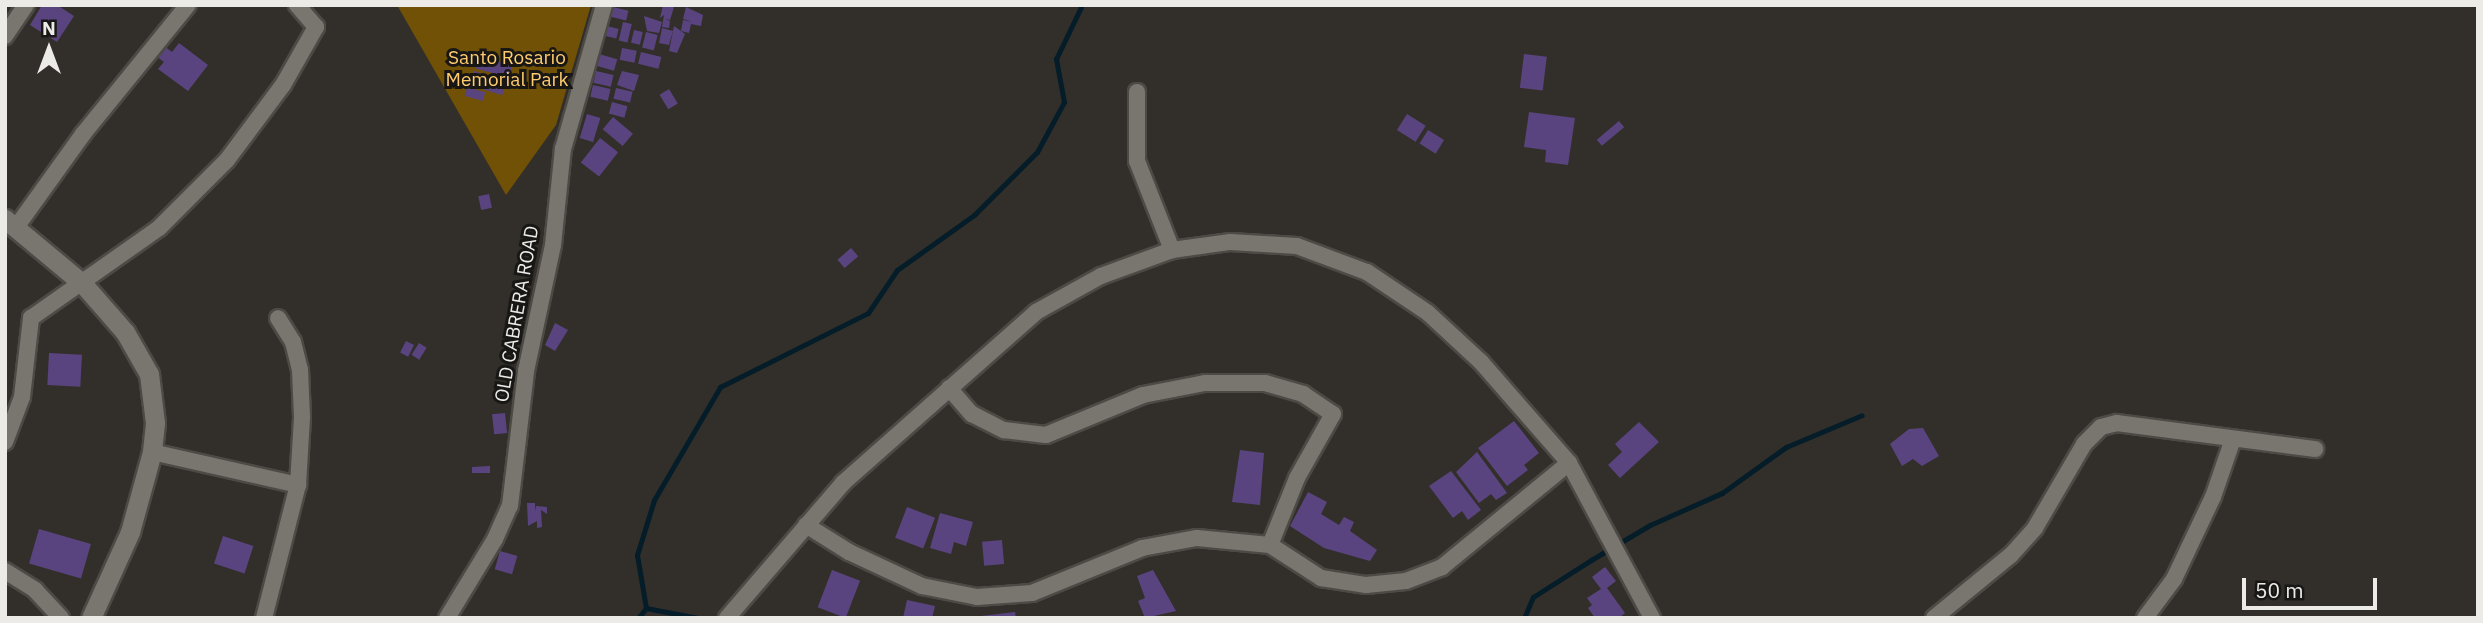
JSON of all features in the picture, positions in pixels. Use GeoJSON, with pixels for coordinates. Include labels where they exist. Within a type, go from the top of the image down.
{"type":"FeatureCollection","features":[{"type":"Feature","properties":{"kind":"street"},"geometry":{"type":"LineString","coordinates":[[5,36],[26,5]]}},
{"type":"Feature","properties":{"kind":"street"},"geometry":{"type":"LineString","coordinates":[[91,618],[130,531],[152,452],[154,406],[142,355],[83,284],[11,223],[188,5]]}},
{"type":"Feature","properties":{"kind":"street"},"geometry":{"type":"LineString","coordinates":[[5,442],[22,397],[31,318],[159,228],[228,160],[261,118],[316,27],[298,5]]}},
{"type":"Feature","properties":{"kind":"street","name":"OLD CABRERA ROAD"},"geometry":{"type":"LineString","coordinates":[[447,618],[495,539],[510,506],[526,371],[553,245],[563,149],[604,5]]}},
{"type":"Feature","properties":{"kind":"street"},"geometry":{"type":"LineString","coordinates":[[1137,92],[1137,161],[1172,250]]}},
{"type":"Feature","properties":{"kind":"street"},"geometry":{"type":"LineString","coordinates":[[727,618],[843,483],[1037,312],[1101,276],[1172,250],[1230,242],[1297,246],[1367,272],[1428,313],[1481,362],[1569,463],[1652,618]]}},
{"type":"Feature","properties":{"kind":"street"},"geometry":{"type":"LineString","coordinates":[[264,618],[298,485],[300,370],[293,342],[278,318]]}},
{"type":"Feature","properties":{"kind":"street"},"geometry":{"type":"LineString","coordinates":[[949,388],[972,414],[1004,430],[1046,435],[1143,395],[1205,383],[1265,383],[1303,394],[1333,414],[1297,478],[1270,545]]}},
{"type":"Feature","properties":{"kind":"street"},"geometry":{"type":"LineString","coordinates":[[1934,618],[2011,555],[2035,528],[2084,444],[2101,427],[2117,423],[2315,449]]}},
{"type":"Feature","properties":{"kind":"street"},"geometry":{"type":"LineString","coordinates":[[2145,618],[2174,579],[2213,497],[2233,439]]}},
{"type":"Feature","properties":{"kind":"street"},"geometry":{"type":"LineString","coordinates":[[152,452],[298,485]]}},
{"type":"Feature","properties":{"kind":"street"},"geometry":{"type":"LineString","coordinates":[[806,525],[849,552],[922,586],[977,597],[1032,593],[1142,548],[1197,538],[1270,545],[1321,578],[1366,585],[1406,582],[1442,566],[1569,463]]}},
{"type":"Feature","properties":{"kind":"street"},"geometry":{"type":"LineString","coordinates":[[5,571],[36,590],[61,618]]}},
{"type":"Feature","properties":{"kind":"green space","name":"Santo Rosario Memorial Park"},"geometry":{"type":"Polygon","coordinates":[[[397,5],[591,5],[556,125],[506,195],[397,5]]]}},
{"type":"Feature","properties":{"kind":"building"},"geometry":{"type":"Polygon","coordinates":[[[42,5],[57,5],[74,16],[57,42],[30,25],[42,5]]]}},
{"type":"Feature","properties":{"kind":"building"},"geometry":{"type":"Polygon","coordinates":[[[663,5],[674,7],[670,20],[665,19],[670,21],[669,28],[662,27],[664,15],[660,18],[663,5]]]}},
{"type":"Feature","properties":{"kind":"building"},"geometry":{"type":"Polygon","coordinates":[[[613,7],[629,11],[626,21],[611,17],[613,7]]]}},
{"type":"Feature","properties":{"kind":"building"},"geometry":{"type":"Polygon","coordinates":[[[686,7],[703,15],[701,26],[691,24],[689,33],[681,31],[683,20],[693,22],[683,19],[686,7]]]}},
{"type":"Feature","properties":{"kind":"building"},"geometry":{"type":"Polygon","coordinates":[[[644,16],[662,22],[659,33],[647,31],[644,16]]]}},
{"type":"Feature","properties":{"kind":"building"},"geometry":{"type":"Polygon","coordinates":[[[623,22],[632,24],[627,43],[619,41],[623,22]]]}},
{"type":"Feature","properties":{"kind":"building"},"geometry":{"type":"Polygon","coordinates":[[[607,26],[619,29],[616,39],[605,36],[607,26]]]}},
{"type":"Feature","properties":{"kind":"building"},"geometry":{"type":"Polygon","coordinates":[[[674,26],[685,34],[677,53],[669,51],[674,26]]]}},
{"type":"Feature","properties":{"kind":"building"},"geometry":{"type":"Polygon","coordinates":[[[662,28],[673,31],[669,45],[659,43],[662,28]]]}},
{"type":"Feature","properties":{"kind":"building"},"geometry":{"type":"Polygon","coordinates":[[[634,30],[643,32],[640,45],[631,43],[634,30]]]}},
{"type":"Feature","properties":{"kind":"building"},"geometry":{"type":"Polygon","coordinates":[[[646,32],[658,35],[654,50],[642,48],[646,32]]]}},
{"type":"Feature","properties":{"kind":"building"},"geometry":{"type":"Polygon","coordinates":[[[179,43],[208,65],[188,91],[158,69],[164,62],[156,56],[164,46],[172,52],[179,43]]]}},
{"type":"Feature","properties":{"kind":"building"},"geometry":{"type":"Polygon","coordinates":[[[622,48],[637,51],[634,63],[620,60],[622,48]]]}},
{"type":"Feature","properties":{"kind":"building"},"geometry":{"type":"Polygon","coordinates":[[[641,52],[661,57],[658,69],[638,64],[641,52]]]}},
{"type":"Feature","properties":{"kind":"building"},"geometry":{"type":"Polygon","coordinates":[[[599,54],[617,59],[614,71],[596,66],[599,54]]]}},
{"type":"Feature","properties":{"kind":"building"},"geometry":{"type":"Polygon","coordinates":[[[1524,54],[1547,57],[1543,91],[1520,88],[1524,54]]]}},
{"type":"Feature","properties":{"kind":"building"},"geometry":{"type":"Polygon","coordinates":[[[479,56],[513,65],[509,78],[476,69],[479,56]]]}},
{"type":"Feature","properties":{"kind":"building"},"geometry":{"type":"Polygon","coordinates":[[[474,71],[507,81],[502,95],[470,85],[474,71]]]}},
{"type":"Feature","properties":{"kind":"building"},"geometry":{"type":"Polygon","coordinates":[[[596,71],[614,75],[611,87],[593,83],[596,71]]]}},
{"type":"Feature","properties":{"kind":"building"},"geometry":{"type":"Polygon","coordinates":[[[622,71],[639,75],[634,91],[617,85],[622,71]]]}},
{"type":"Feature","properties":{"kind":"building"},"geometry":{"type":"Polygon","coordinates":[[[593,85],[611,89],[608,101],[590,97],[593,85]]]}},
{"type":"Feature","properties":{"kind":"building"},"geometry":{"type":"Polygon","coordinates":[[[467,87],[485,92],[483,101],[465,96],[467,87]]]}},
{"type":"Feature","properties":{"kind":"building"},"geometry":{"type":"Polygon","coordinates":[[[616,88],[633,92],[630,103],[614,99],[616,88]]]}},
{"type":"Feature","properties":{"kind":"building"},"geometry":{"type":"Polygon","coordinates":[[[669,89],[678,104],[668,109],[660,95],[669,89]]]}},
{"type":"Feature","properties":{"kind":"building"},"geometry":{"type":"Polygon","coordinates":[[[612,102],[627,106],[624,118],[609,114],[612,102]]]}},
{"type":"Feature","properties":{"kind":"building"},"geometry":{"type":"Polygon","coordinates":[[[1529,112],[1575,118],[1568,165],[1545,162],[1546,150],[1524,147],[1529,112]]]}},
{"type":"Feature","properties":{"kind":"building"},"geometry":{"type":"Polygon","coordinates":[[[587,114],[600,118],[593,142],[580,138],[587,114]]]}},
{"type":"Feature","properties":{"kind":"building"},"geometry":{"type":"Polygon","coordinates":[[[1407,114],[1426,126],[1416,142],[1397,130],[1407,114]]]}},
{"type":"Feature","properties":{"kind":"building"},"geometry":{"type":"Polygon","coordinates":[[[613,117],[633,134],[623,146],[603,129],[613,117]]]}},
{"type":"Feature","properties":{"kind":"building"},"geometry":{"type":"Polygon","coordinates":[[[1619,121],[1624,127],[1602,146],[1597,140],[1619,121]]]}},
{"type":"Feature","properties":{"kind":"building"},"geometry":{"type":"Polygon","coordinates":[[[1428,130],[1444,140],[1436,154],[1420,144],[1428,130]]]}},
{"type":"Feature","properties":{"kind":"building"},"geometry":{"type":"Polygon","coordinates":[[[600,138],[618,152],[599,177],[581,162],[600,138]]]}},
{"type":"Feature","properties":{"kind":"building"},"geometry":{"type":"Polygon","coordinates":[[[489,194],[492,208],[481,210],[478,196],[489,194]]]}},
{"type":"Feature","properties":{"kind":"building"},"geometry":{"type":"Polygon","coordinates":[[[851,248],[858,256],[845,268],[837,260],[851,248]]]}},
{"type":"Feature","properties":{"kind":"building"},"geometry":{"type":"Polygon","coordinates":[[[555,323],[568,330],[555,351],[545,345],[555,323]]]}},
{"type":"Feature","properties":{"kind":"building"},"geometry":{"type":"Polygon","coordinates":[[[406,341],[414,345],[408,357],[400,353],[406,341]]]}},
{"type":"Feature","properties":{"kind":"building"},"geometry":{"type":"Polygon","coordinates":[[[419,343],[427,348],[419,360],[412,355],[419,343]]]}},
{"type":"Feature","properties":{"kind":"building"},"geometry":{"type":"Polygon","coordinates":[[[49,353],[82,355],[80,387],[47,385],[49,353]]]}},
{"type":"Feature","properties":{"kind":"building"},"geometry":{"type":"Polygon","coordinates":[[[505,413],[507,433],[494,434],[492,414],[505,413]]]}},
{"type":"Feature","properties":{"kind":"building"},"geometry":{"type":"Polygon","coordinates":[[[1514,421],[1539,453],[1524,465],[1528,470],[1507,486],[1478,448],[1514,421]]]}},
{"type":"Feature","properties":{"kind":"building"},"geometry":{"type":"Polygon","coordinates":[[[1639,422],[1659,442],[1620,478],[1608,465],[1622,452],[1615,444],[1639,422]]]}},
{"type":"Feature","properties":{"kind":"building"},"geometry":{"type":"Polygon","coordinates":[[[1923,428],[1939,456],[1922,466],[1913,459],[1902,466],[1890,444],[1909,429],[1923,428]]]}},
{"type":"Feature","properties":{"kind":"building"},"geometry":{"type":"Polygon","coordinates":[[[1240,450],[1264,453],[1260,505],[1232,502],[1240,450]]]}},
{"type":"Feature","properties":{"kind":"building"},"geometry":{"type":"Polygon","coordinates":[[[1477,452],[1507,493],[1496,500],[1491,494],[1479,503],[1456,472],[1477,452]]]}},
{"type":"Feature","properties":{"kind":"building"},"geometry":{"type":"Polygon","coordinates":[[[490,466],[490,473],[472,473],[472,467],[490,466]]]}},
{"type":"Feature","properties":{"kind":"building"},"geometry":{"type":"Polygon","coordinates":[[[1451,471],[1481,510],[1468,520],[1462,511],[1453,518],[1429,486],[1451,471]]]}},
{"type":"Feature","properties":{"kind":"building"},"geometry":{"type":"Polygon","coordinates":[[[1308,492],[1327,502],[1321,514],[1339,525],[1344,517],[1354,522],[1350,531],[1377,550],[1370,561],[1324,548],[1290,526],[1308,492]]]}},
{"type":"Feature","properties":{"kind":"building"},"geometry":{"type":"Polygon","coordinates":[[[527,503],[535,503],[535,511],[536,506],[547,507],[547,514],[541,510],[542,527],[537,528],[537,521],[528,526],[527,503]]]}},
{"type":"Feature","properties":{"kind":"building"},"geometry":{"type":"Polygon","coordinates":[[[907,507],[935,518],[923,549],[895,538],[907,507]]]}},
{"type":"Feature","properties":{"kind":"building"},"geometry":{"type":"Polygon","coordinates":[[[940,513],[973,522],[966,546],[954,542],[951,554],[930,548],[940,513]]]}},
{"type":"Feature","properties":{"kind":"building"},"geometry":{"type":"Polygon","coordinates":[[[39,529],[91,544],[81,578],[29,564],[39,529]]]}},
{"type":"Feature","properties":{"kind":"building"},"geometry":{"type":"Polygon","coordinates":[[[223,536],[253,546],[244,573],[214,564],[223,536]]]}},
{"type":"Feature","properties":{"kind":"building"},"geometry":{"type":"Polygon","coordinates":[[[1002,540],[1004,564],[984,566],[982,542],[1002,540]]]}},
{"type":"Feature","properties":{"kind":"building"},"geometry":{"type":"Polygon","coordinates":[[[500,551],[517,556],[512,574],[495,569],[500,551]]]}},
{"type":"Feature","properties":{"kind":"building"},"geometry":{"type":"Polygon","coordinates":[[[1605,567],[1616,581],[1607,588],[1625,613],[1619,618],[1595,618],[1588,608],[1592,605],[1587,598],[1601,589],[1592,577],[1605,567]]]}},
{"type":"Feature","properties":{"kind":"building"},"geometry":{"type":"Polygon","coordinates":[[[832,570],[860,581],[846,618],[818,607],[832,570]]]}},
{"type":"Feature","properties":{"kind":"building"},"geometry":{"type":"Polygon","coordinates":[[[1153,570],[1176,611],[1145,618],[1138,601],[1145,598],[1137,576],[1153,570]]]}},
{"type":"Feature","properties":{"kind":"building"},"geometry":{"type":"Polygon","coordinates":[[[907,600],[935,606],[932,618],[903,618],[907,600]]]}},
{"type":"Feature","properties":{"kind":"building"},"geometry":{"type":"Polygon","coordinates":[[[1015,612],[1016,618],[981,616],[1015,612]]]}},
{"type":"Feature","properties":{"kind":"waterway"},"geometry":{"type":"LineString","coordinates":[[638,618],[646,608],[637,555],[654,500],[720,387],[868,313],[897,270],[974,215],[1037,152],[1064,102],[1056,59],[1082,5]]}},
{"type":"Feature","properties":{"kind":"waterway"},"geometry":{"type":"LineString","coordinates":[[1524,618],[1533,597],[1591,560],[1650,525],[1722,493],[1786,447],[1862,415]]}},
{"type":"Feature","properties":{"kind":"waterway"},"geometry":{"type":"LineString","coordinates":[[646,608],[698,618]]}}]}
